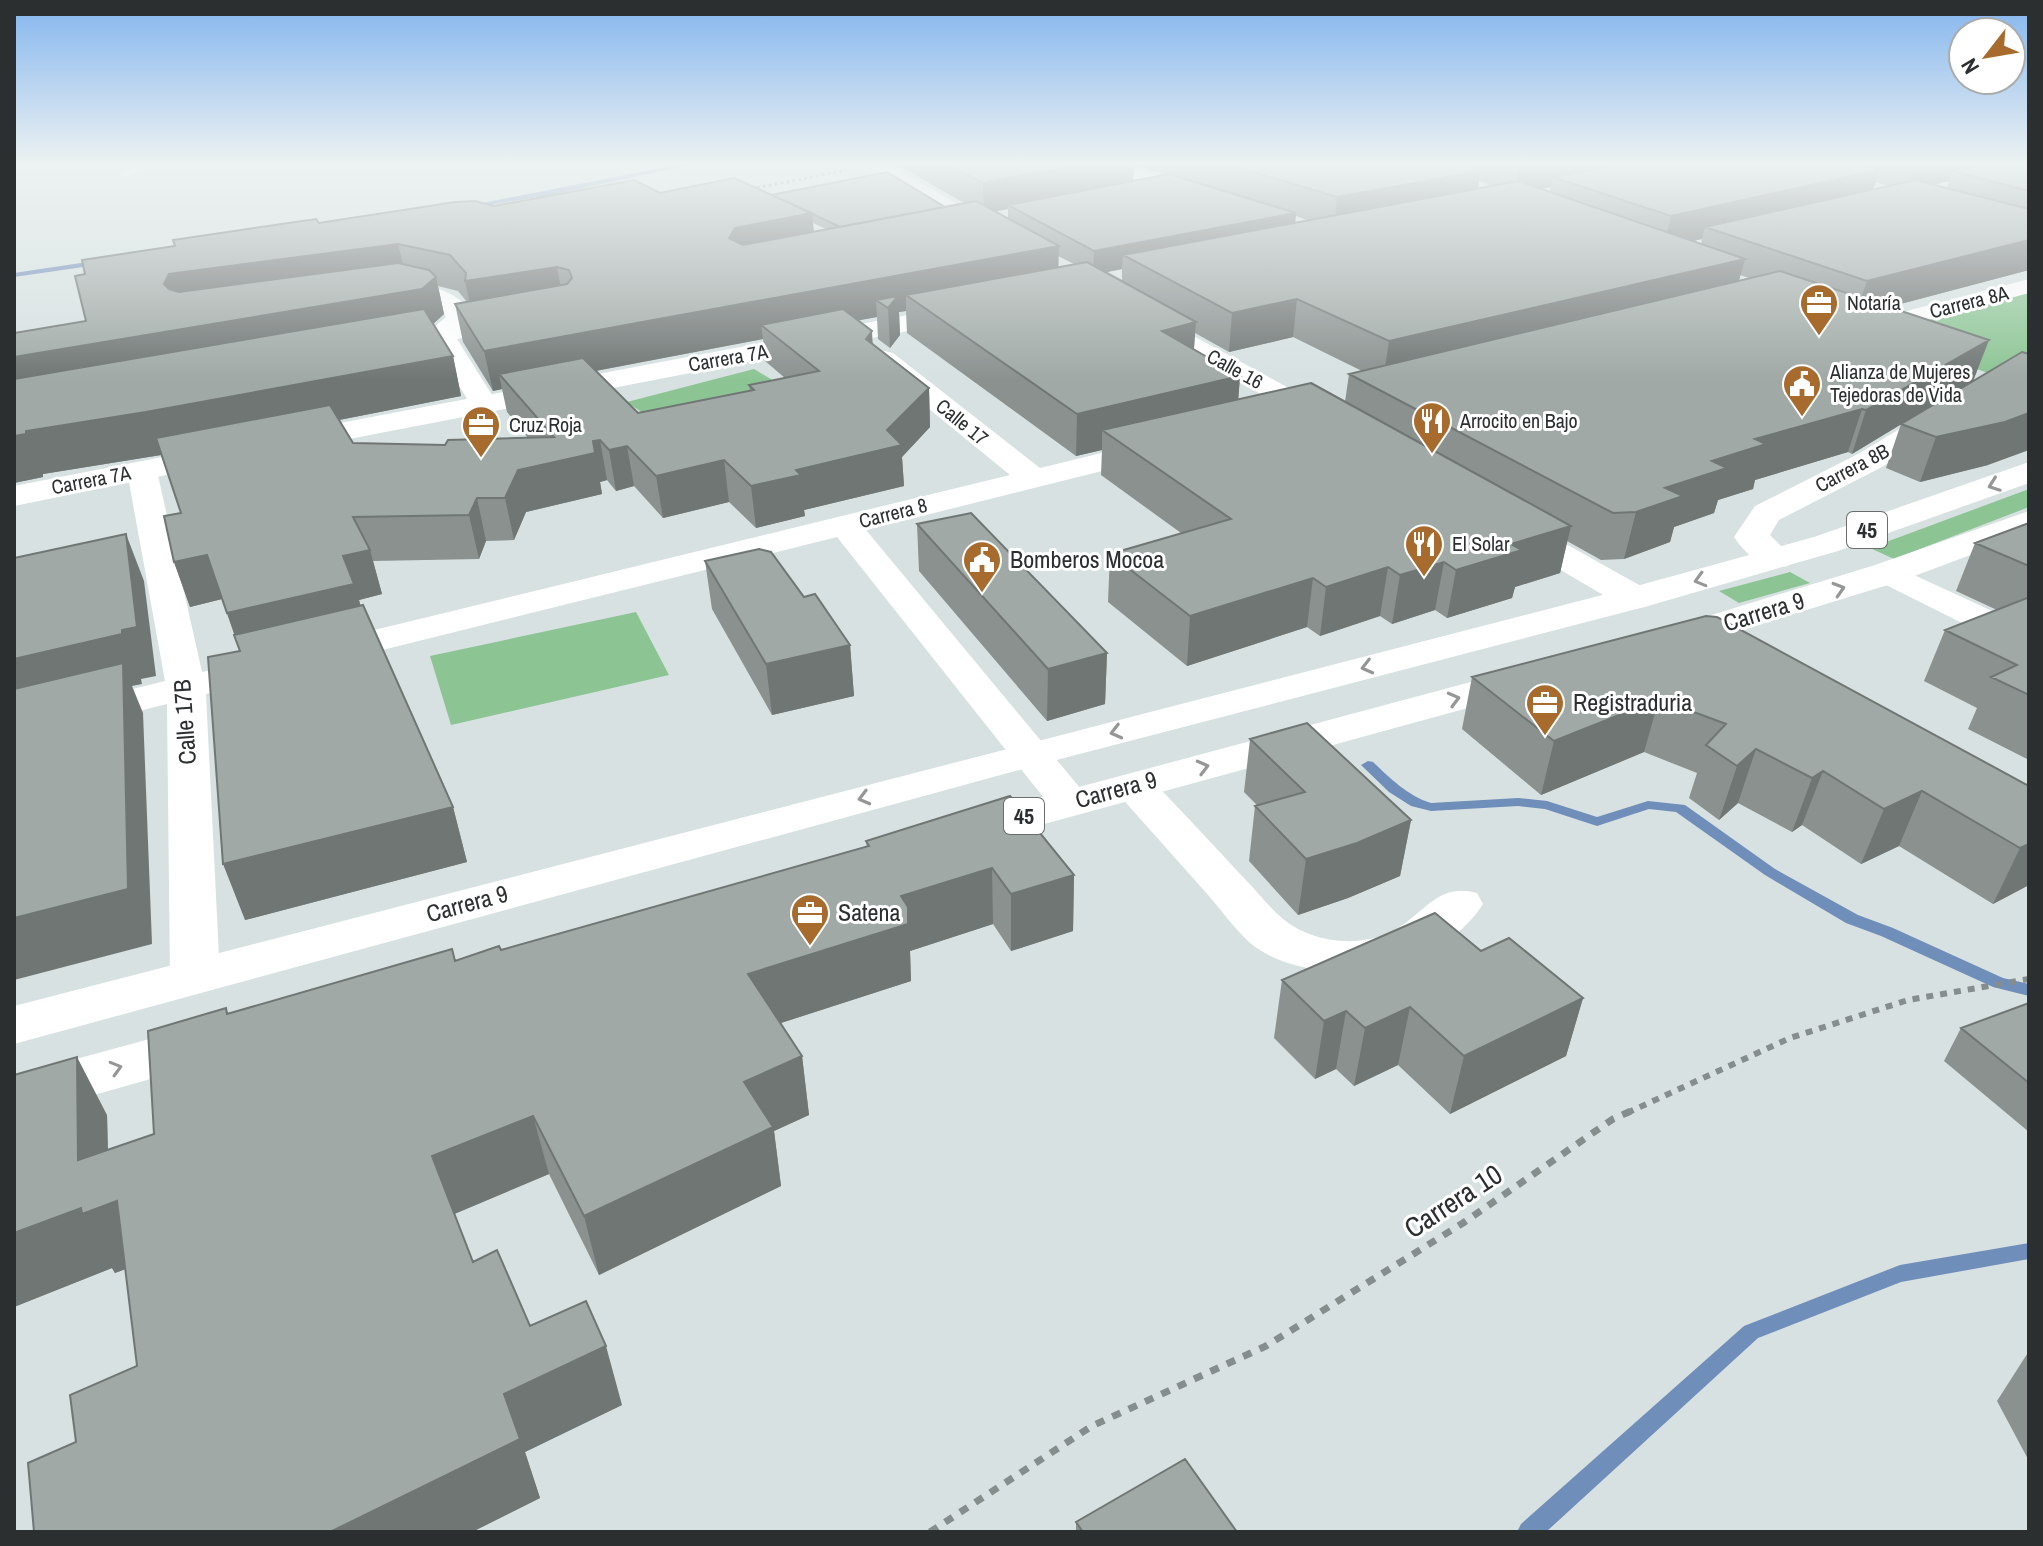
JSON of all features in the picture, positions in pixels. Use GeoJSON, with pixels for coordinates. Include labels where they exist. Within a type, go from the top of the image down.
{"type":"FeatureCollection","features":[{"type":"Feature","properties":{"kind":"main road","name":"Carrera 7A"},"geometry":{"type":"LineString","coordinates":[[14,496],[987,308]]}},
{"type":"Feature","properties":{"kind":"main road","name":"Carrera 8B"},"geometry":{"type":"LineString","coordinates":[[1775,558],[1751,537],[1767,513],[1869,461],[2002,371]]}},
{"type":"Feature","properties":{"kind":"main road","name":"Carrera 9"},"geometry":{"type":"LineString","coordinates":[[14,1025],[1030,754],[1635,598],[1826,544],[2029,472]]}},
{"type":"Feature","properties":{"kind":"main road","name":"Carrera 9"},"geometry":{"type":"LineString","coordinates":[[1637,649],[1888,573],[2029,521]]}},
{"type":"Feature","properties":{"kind":"main road","name":"Carrera 9"},"geometry":{"type":"LineString","coordinates":[[932,841],[1561,670]]}},
{"type":"Feature","properties":{"kind":"main road"},"geometry":{"type":"LineString","coordinates":[[14,1097],[244,1033]]}},
{"type":"Feature","properties":{"kind":"street"},"geometry":{"type":"LineString","coordinates":[[999,236],[1022,249]]}},
{"type":"Feature","properties":{"kind":"street","name":"Carrera 8A"},"geometry":{"type":"LineString","coordinates":[[1904,345],[1854,327],[2029,286]]}},
{"type":"Feature","properties":{"kind":"street"},"geometry":{"type":"LineString","coordinates":[[355,295],[396,290],[424,291],[448,299],[459,312],[459,319],[441,334]]}},
{"type":"Feature","properties":{"kind":"street","name":"Calle 16"},"geometry":{"type":"LineString","coordinates":[[1119,303],[1326,408],[1352,435]]}},
{"type":"Feature","properties":{"kind":"street"},"geometry":{"type":"LineString","coordinates":[[365,348],[548,315]]}},
{"type":"Feature","properties":{"kind":"street"},"geometry":{"type":"LineString","coordinates":[[441,334],[483,403]]}},
{"type":"Feature","properties":{"kind":"street","name":"Calle 17"},"geometry":{"type":"LineString","coordinates":[[853,335],[1033,478]]}},
{"type":"Feature","properties":{"kind":"street"},"geometry":{"type":"LineString","coordinates":[[1265,423],[1326,408]]}},
{"type":"Feature","properties":{"kind":"street","name":"Carrera 8"},"geometry":{"type":"LineString","coordinates":[[14,730],[1187,441]]}},
{"type":"Feature","properties":{"kind":"street","name":"Calle 17B"},"geometry":{"type":"LineString","coordinates":[[142,471],[146,566],[186,689],[195,977]]}},
{"type":"Feature","properties":{"kind":"street"},"geometry":{"type":"LineString","coordinates":[[1487,513],[1635,598]]}},
{"type":"Feature","properties":{"kind":"street"},"geometry":{"type":"LineString","coordinates":[[845,525],[1070,803]]}},
{"type":"Feature","properties":{"kind":"street"},"geometry":{"type":"LineString","coordinates":[[1888,573],[2029,642]]}},
{"type":"Feature","properties":{"kind":"street"},"geometry":{"type":"LineString","coordinates":[[1698,632],[1740,656]]}},
{"type":"Feature","properties":{"kind":"street"},"geometry":{"type":"LineString","coordinates":[[1134,786],[1267,931],[1286,944],[1312,954],[1343,957],[1392,951],[1413,941],[1460,904]]}},
{"type":"Feature","properties":{"kind":"path","name":"Carrera 10"},"geometry":{"type":"LineString","coordinates":[[930,1532],[1092,1426],[1266,1346],[1463,1223],[1613,1119],[1790,1038],[1908,1000],[2029,979]]}},
{"type":"Feature","properties":{"kind":"green space"},"geometry":{"type":"Polygon","coordinates":[[[2029,287],[2029,356],[1999,377],[1868,330],[2029,287]]]}},
{"type":"Feature","properties":{"kind":"green space"},"geometry":{"type":"Polygon","coordinates":[[[754,369],[796,394],[667,430],[627,402],[754,369]]]}},
{"type":"Feature","properties":{"kind":"green space"},"geometry":{"type":"Polygon","coordinates":[[[2029,489],[2029,507],[1894,559],[1870,548],[2029,489]]]}},
{"type":"Feature","properties":{"kind":"green space"},"geometry":{"type":"Polygon","coordinates":[[[1790,572],[1810,583],[1739,603],[1719,591],[1790,572]]]}},
{"type":"Feature","properties":{"kind":"green space"},"geometry":{"type":"Polygon","coordinates":[[[636,612],[669,675],[451,725],[430,656],[636,612]]]}},
{"type":"Feature","properties":{"kind":"building"},"geometry":{"type":"Polygon","coordinates":[[[199,236],[730,236],[743,245],[790,236],[1041,236],[1059,246],[484,351],[455,304],[567,284],[572,278],[569,270],[557,267],[465,281],[466,273],[450,255],[398,244],[169,274],[164,284],[179,292],[398,263],[429,270],[436,277],[422,289],[14,357],[14,333],[86,321],[75,276],[85,274],[82,260],[175,246],[173,240],[199,236]]]}},
{"type":"Feature","properties":{"kind":"building"},"geometry":{"type":"Polygon","coordinates":[[[1066,236],[1173,236],[1094,251],[1066,236]]]}},
{"type":"Feature","properties":{"kind":"building"},"geometry":{"type":"Polygon","coordinates":[[[1224,236],[1678,236],[1745,259],[1389,341],[1297,299],[1232,313],[1123,255],[1224,236]]]}},
{"type":"Feature","properties":{"kind":"building"},"geometry":{"type":"Polygon","coordinates":[[[1732,236],[2029,236],[2029,240],[1867,281],[1732,236]]]}},
{"type":"Feature","properties":{"kind":"building"},"geometry":{"type":"Polygon","coordinates":[[[1087,262],[1196,322],[1162,331],[1240,376],[1077,414],[906,295],[1087,262]]]}},
{"type":"Feature","properties":{"kind":"building"},"geometry":{"type":"Polygon","coordinates":[[[1780,271],[1989,340],[1866,410],[1755,439],[1766,444],[1712,461],[1727,468],[1665,488],[1683,496],[1636,512],[1613,513],[1349,374],[1780,271]]]}},
{"type":"Feature","properties":{"kind":"building"},"geometry":{"type":"Polygon","coordinates":[[[898,296],[888,308],[876,300],[898,296]]]}},
{"type":"Feature","properties":{"kind":"building"},"geometry":{"type":"Polygon","coordinates":[[[424,309],[453,356],[26,431],[26,434],[14,436],[14,379],[424,309]]]}},
{"type":"Feature","properties":{"kind":"building"},"geometry":{"type":"Polygon","coordinates":[[[843,309],[872,331],[866,339],[929,388],[887,430],[902,445],[796,470],[801,475],[751,486],[724,460],[656,476],[627,446],[609,450],[600,440],[593,441],[595,453],[518,470],[505,498],[477,498],[469,515],[353,517],[370,550],[343,556],[354,584],[227,613],[207,555],[174,562],[164,516],[181,513],[156,438],[330,405],[353,443],[445,445],[448,440],[554,437],[499,374],[583,358],[638,413],[754,390],[749,385],[819,371],[761,325],[843,309]]]}},
{"type":"Feature","properties":{"kind":"building"},"geometry":{"type":"Polygon","coordinates":[[[2022,352],[2029,354],[2029,413],[2005,422],[1936,437],[1901,424],[2022,352]]]}},
{"type":"Feature","properties":{"kind":"building"},"geometry":{"type":"Polygon","coordinates":[[[1311,383],[1571,526],[1511,544],[1522,550],[1456,570],[1444,562],[1400,575],[1388,567],[1326,587],[1313,578],[1190,616],[1110,554],[1231,519],[1102,430],[1311,383]]]}},
{"type":"Feature","properties":{"kind":"building"},"geometry":{"type":"Polygon","coordinates":[[[971,513],[1107,653],[1048,669],[917,524],[971,513]]]}},
{"type":"Feature","properties":{"kind":"building"},"geometry":{"type":"Polygon","coordinates":[[[2029,523],[2029,566],[1975,543],[2029,523]]]}},
{"type":"Feature","properties":{"kind":"building"},"geometry":{"type":"Polygon","coordinates":[[[126,534],[137,627],[122,630],[122,634],[14,659],[14,558],[126,534]]]}},
{"type":"Feature","properties":{"kind":"building"},"geometry":{"type":"Polygon","coordinates":[[[759,549],[771,552],[804,597],[815,594],[850,645],[766,664],[705,561],[759,549]]]}},
{"type":"Feature","properties":{"kind":"building"},"geometry":{"type":"Polygon","coordinates":[[[2027,598],[2029,695],[1991,677],[2017,665],[1945,630],[2027,598]]]}},
{"type":"Feature","properties":{"kind":"building"},"geometry":{"type":"Polygon","coordinates":[[[363,605],[453,807],[223,864],[208,657],[240,651],[234,635],[363,605]]]}},
{"type":"Feature","properties":{"kind":"building"},"geometry":{"type":"Polygon","coordinates":[[[1706,616],[1717,617],[2029,786],[2029,844],[2020,848],[1922,791],[1884,809],[1823,771],[1812,778],[1756,749],[1737,766],[1706,745],[1726,724],[1659,699],[1554,741],[1472,677],[1706,616]]]}},
{"type":"Feature","properties":{"kind":"building"},"geometry":{"type":"Polygon","coordinates":[[[123,663],[128,889],[14,918],[14,689],[123,663]]]}},
{"type":"Feature","properties":{"kind":"building"},"geometry":{"type":"Polygon","coordinates":[[[1307,723],[1411,820],[1357,843],[1306,859],[1255,806],[1305,792],[1250,739],[1307,723]]]}},
{"type":"Feature","properties":{"kind":"building"},"geometry":{"type":"Polygon","coordinates":[[[1010,796],[1074,875],[1011,894],[992,868],[901,896],[908,907],[908,924],[748,974],[802,1056],[744,1082],[773,1127],[584,1216],[533,1116],[432,1156],[473,1262],[497,1250],[530,1326],[586,1301],[606,1346],[504,1394],[520,1439],[330,1532],[34,1532],[28,1463],[76,1442],[70,1395],[137,1366],[117,1201],[82,1214],[81,1208],[14,1233],[14,1075],[77,1057],[78,1160],[154,1134],[148,1031],[226,1008],[227,1014],[452,949],[455,961],[499,946],[501,950],[869,846],[866,841],[1010,796]]]}},
{"type":"Feature","properties":{"kind":"building"},"geometry":{"type":"Polygon","coordinates":[[[1435,913],[1481,951],[1509,938],[1583,998],[1464,1056],[1410,1007],[1365,1028],[1346,1011],[1324,1021],[1282,980],[1435,913]]]}},
{"type":"Feature","properties":{"kind":"building"},"geometry":{"type":"Polygon","coordinates":[[[2029,1003],[2029,1083],[1961,1028],[2029,1003]]]}},
{"type":"Feature","properties":{"kind":"building"},"geometry":{"type":"Polygon","coordinates":[[[1185,1459],[1237,1532],[1083,1532],[1076,1522],[1185,1459]]]}},
{"type":"Feature","properties":{"kind":"waterway"},"geometry":{"type":"LineString","coordinates":[[14,275],[101,262]]}},
{"type":"Feature","properties":{"kind":"waterway"},"geometry":{"type":"LineString","coordinates":[[1368,765],[1394,789],[1416,803],[1431,807],[1518,802],[1547,805],[1597,822],[1648,805],[1680,808],[1770,872],[1852,919],[1999,983],[2029,990]]}},
{"type":"Feature","properties":{"kind":"waterway"},"geometry":{"type":"LineString","coordinates":[[1529,1532],[1751,1332],[1900,1274],[2029,1251]]}},
{"type":"Feature","properties":{"kind":"place","name":"Notaría"},"geometry":{"type":"Point","coordinates":[1819,337]}},
{"type":"Feature","properties":{"kind":"place","name":"Alianza de Mujeres Tejedoras de Vida"},"geometry":{"type":"Point","coordinates":[1802,418]}},
{"type":"Feature","properties":{"kind":"place","name":"Arrocito en Bajo"},"geometry":{"type":"Point","coordinates":[1432,455]}},
{"type":"Feature","properties":{"kind":"place","name":"Cruz Roja"},"geometry":{"type":"Point","coordinates":[481,459]}},
{"type":"Feature","properties":{"kind":"place","name":"El Solar"},"geometry":{"type":"Point","coordinates":[1424,578]}},
{"type":"Feature","properties":{"kind":"place","name":"Bomberos Mocoa"},"geometry":{"type":"Point","coordinates":[982,594]}},
{"type":"Feature","properties":{"kind":"place","name":"Registraduria"},"geometry":{"type":"Point","coordinates":[1545,737]}},
{"type":"Feature","properties":{"kind":"place","name":"Satena"},"geometry":{"type":"Point","coordinates":[810,947]}}]}
